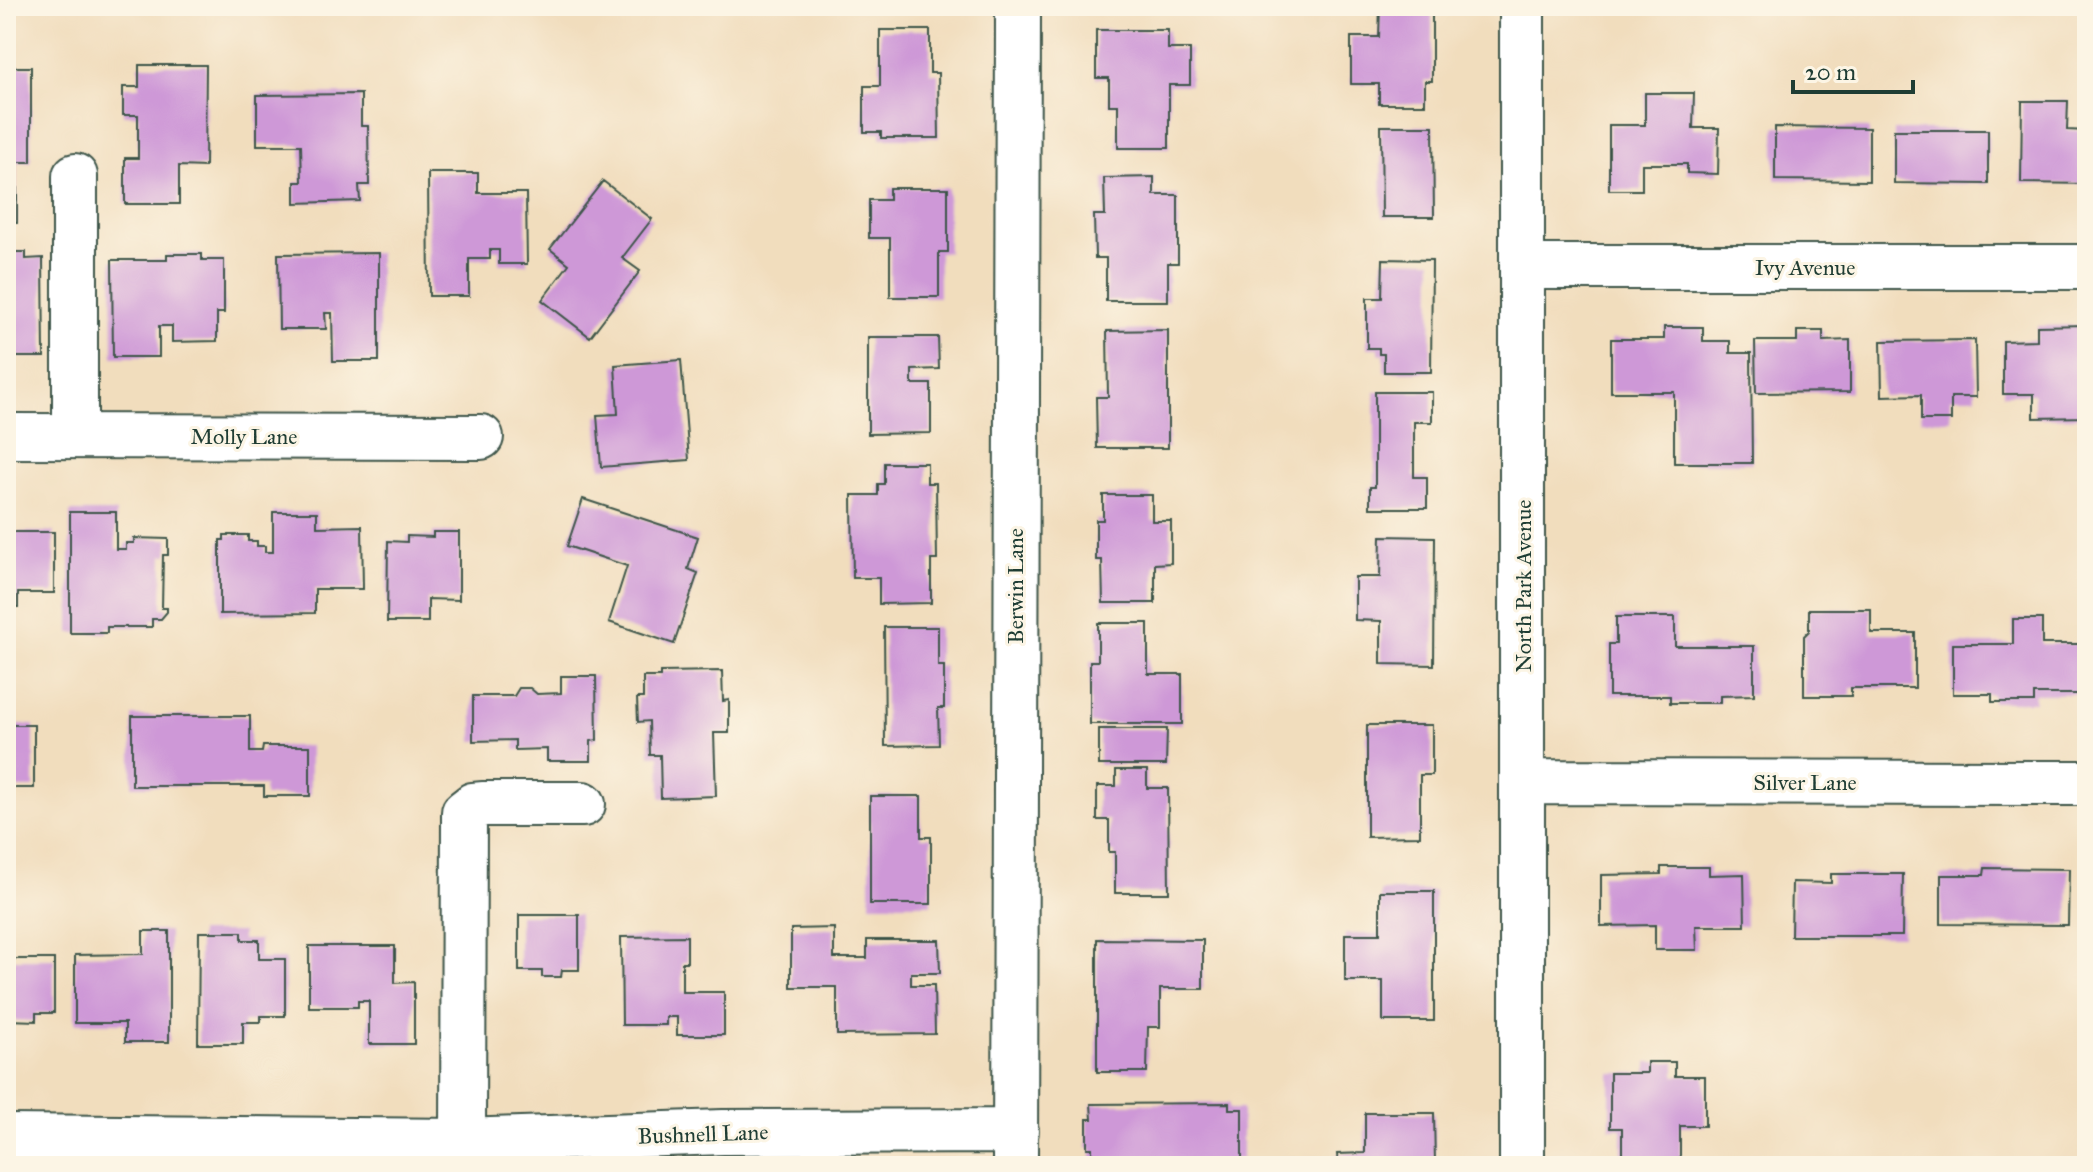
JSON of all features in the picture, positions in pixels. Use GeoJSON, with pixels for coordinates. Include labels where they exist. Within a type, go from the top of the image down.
{"type":"FeatureCollection","features":[{"type":"Feature","properties":{"kind":"street","name":"Berwin Lane"},"geometry":{"type":"LineString","coordinates":[[1016,1149],[1018,6]]}},
{"type":"Feature","properties":{"kind":"street","name":"North Park Avenue"},"geometry":{"type":"LineString","coordinates":[[1522,6],[1522,1166]]}},
{"type":"Feature","properties":{"kind":"street"},"geometry":{"type":"LineString","coordinates":[[75,176],[75,436]]}},
{"type":"Feature","properties":{"kind":"street","name":"Ivy Avenue"},"geometry":{"type":"LineString","coordinates":[[1523,267],[2087,267]]}},
{"type":"Feature","properties":{"kind":"street","name":"Molly Lane"},"geometry":{"type":"LineString","coordinates":[[6,436],[481,437]]}},
{"type":"Feature","properties":{"kind":"street","name":"Silver Lane"},"geometry":{"type":"LineString","coordinates":[[1523,782],[2087,783]]}},
{"type":"Feature","properties":{"kind":"street"},"geometry":{"type":"LineString","coordinates":[[463,1141],[464,812],[473,805],[484,804],[583,804]]}},
{"type":"Feature","properties":{"kind":"street","name":"Bushnell Lane"},"geometry":{"type":"LineString","coordinates":[[6,1137],[390,1153],[463,1141],[723,1132],[1016,1149]]}},
{"type":"Feature","properties":{"kind":"building"},"geometry":{"type":"Polygon","coordinates":[[[1380,6],[1432,6],[1432,81],[1425,81],[1425,104],[1379,104],[1379,84],[1351,84],[1351,37],[1379,37],[1380,6]]]}},
{"type":"Feature","properties":{"kind":"building"},"geometry":{"type":"Polygon","coordinates":[[[880,30],[930,30],[930,73],[938,73],[939,138],[881,138],[881,132],[864,132],[864,86],[880,86],[880,30]]]}},
{"type":"Feature","properties":{"kind":"building"},"geometry":{"type":"Polygon","coordinates":[[[1096,30],[1168,30],[1168,49],[1190,49],[1190,85],[1169,85],[1169,148],[1118,148],[1118,105],[1109,105],[1109,78],[1096,78],[1096,30]]]}},
{"type":"Feature","properties":{"kind":"building"},"geometry":{"type":"Polygon","coordinates":[[[139,65],[206,65],[205,167],[179,166],[179,204],[125,204],[125,158],[138,158],[138,115],[123,115],[123,87],[139,87],[139,65]]]}},
{"type":"Feature","properties":{"kind":"building"},"geometry":{"type":"Polygon","coordinates":[[[6,67],[31,67],[31,162],[17,162],[17,223],[6,223],[6,67]]]}},
{"type":"Feature","properties":{"kind":"building"},"geometry":{"type":"Polygon","coordinates":[[[1645,93],[1694,93],[1693,128],[1719,128],[1718,174],[1687,173],[1687,164],[1642,164],[1642,190],[1609,190],[1609,125],[1645,125],[1645,93]]]}},
{"type":"Feature","properties":{"kind":"building"},"geometry":{"type":"Polygon","coordinates":[[[361,94],[361,126],[368,126],[369,185],[359,185],[360,201],[295,203],[295,182],[302,182],[301,145],[257,145],[257,95],[361,94]]]}},
{"type":"Feature","properties":{"kind":"building"},"geometry":{"type":"Polygon","coordinates":[[[2022,101],[2068,101],[2067,130],[2087,131],[2087,184],[2021,183],[2022,101]]]}},
{"type":"Feature","properties":{"kind":"building"},"geometry":{"type":"Polygon","coordinates":[[[1381,126],[1433,126],[1434,217],[1382,217],[1381,126]]]}},
{"type":"Feature","properties":{"kind":"building"},"geometry":{"type":"Polygon","coordinates":[[[1775,127],[1869,128],[1869,181],[1775,180],[1775,127]]]}},
{"type":"Feature","properties":{"kind":"building"},"geometry":{"type":"Polygon","coordinates":[[[1894,130],[1988,130],[1988,184],[1894,183],[1894,130]]]}},
{"type":"Feature","properties":{"kind":"building"},"geometry":{"type":"Polygon","coordinates":[[[428,173],[478,173],[478,193],[526,193],[527,264],[499,264],[499,250],[490,250],[490,259],[469,259],[469,296],[429,296],[428,173]]]}},
{"type":"Feature","properties":{"kind":"building"},"geometry":{"type":"Polygon","coordinates":[[[1154,177],[1154,195],[1178,195],[1178,263],[1168,263],[1168,301],[1106,301],[1106,258],[1095,258],[1094,215],[1105,215],[1104,178],[1154,177]]]}},
{"type":"Feature","properties":{"kind":"building"},"geometry":{"type":"Polygon","coordinates":[[[603,181],[652,219],[622,258],[640,271],[590,337],[542,300],[569,264],[550,249],[603,181]]]}},
{"type":"Feature","properties":{"kind":"building"},"geometry":{"type":"Polygon","coordinates":[[[889,188],[948,188],[948,252],[939,252],[939,297],[890,297],[890,238],[869,238],[869,200],[889,200],[889,188]]]}},
{"type":"Feature","properties":{"kind":"building"},"geometry":{"type":"Polygon","coordinates":[[[6,252],[26,252],[26,259],[43,258],[44,357],[6,357],[6,252]]]}},
{"type":"Feature","properties":{"kind":"building"},"geometry":{"type":"Polygon","coordinates":[[[379,253],[379,361],[333,361],[332,313],[325,313],[326,329],[279,329],[278,254],[379,253]]]}},
{"type":"Feature","properties":{"kind":"building"},"geometry":{"type":"Polygon","coordinates":[[[167,254],[202,254],[202,260],[224,260],[224,313],[217,313],[217,341],[172,342],[172,326],[159,326],[159,357],[113,357],[112,260],[167,260],[167,254]]]}},
{"type":"Feature","properties":{"kind":"building"},"geometry":{"type":"Polygon","coordinates":[[[1383,259],[1432,260],[1431,372],[1384,372],[1384,354],[1379,354],[1379,348],[1367,348],[1367,298],[1382,298],[1383,259]]]}},
{"type":"Feature","properties":{"kind":"building"},"geometry":{"type":"Polygon","coordinates":[[[2087,325],[2087,417],[2034,418],[2034,394],[2003,394],[2003,341],[2037,340],[2037,326],[2087,325]]]}},
{"type":"Feature","properties":{"kind":"building"},"geometry":{"type":"Polygon","coordinates":[[[1664,327],[1703,327],[1703,341],[1730,341],[1730,353],[1751,353],[1752,463],[1674,463],[1674,392],[1611,392],[1611,339],[1664,339],[1664,327]]]}},
{"type":"Feature","properties":{"kind":"building"},"geometry":{"type":"Polygon","coordinates":[[[1168,330],[1168,448],[1097,448],[1096,397],[1108,397],[1107,331],[1168,330]]]}},
{"type":"Feature","properties":{"kind":"building"},"geometry":{"type":"Polygon","coordinates":[[[1797,331],[1823,331],[1823,341],[1850,340],[1850,392],[1756,393],[1755,341],[1797,341],[1797,331]]]}},
{"type":"Feature","properties":{"kind":"building"},"geometry":{"type":"Polygon","coordinates":[[[868,337],[938,337],[939,369],[912,370],[912,384],[931,384],[931,433],[868,434],[868,337]]]}},
{"type":"Feature","properties":{"kind":"building"},"geometry":{"type":"Polygon","coordinates":[[[1975,340],[1976,397],[1951,397],[1951,420],[1921,420],[1921,395],[1882,396],[1881,341],[1975,340]]]}},
{"type":"Feature","properties":{"kind":"building"},"geometry":{"type":"Polygon","coordinates":[[[681,360],[689,460],[601,467],[597,415],[618,414],[615,365],[681,360]]]}},
{"type":"Feature","properties":{"kind":"building"},"geometry":{"type":"Polygon","coordinates":[[[1375,392],[1432,392],[1432,422],[1414,422],[1414,477],[1427,477],[1427,508],[1370,508],[1370,487],[1375,487],[1375,392]]]}},
{"type":"Feature","properties":{"kind":"building"},"geometry":{"type":"Polygon","coordinates":[[[884,463],[927,463],[927,483],[936,483],[937,560],[931,560],[931,603],[879,604],[879,578],[853,578],[852,495],[878,495],[878,484],[884,484],[884,463]]]}},
{"type":"Feature","properties":{"kind":"building"},"geometry":{"type":"Polygon","coordinates":[[[1103,495],[1152,495],[1152,521],[1171,521],[1171,563],[1155,564],[1155,603],[1103,603],[1102,560],[1096,560],[1096,520],[1103,520],[1103,495]]]}},
{"type":"Feature","properties":{"kind":"building"},"geometry":{"type":"Polygon","coordinates":[[[583,499],[698,537],[688,569],[698,573],[674,644],[609,622],[627,566],[567,546],[583,499]]]}},
{"type":"Feature","properties":{"kind":"building"},"geometry":{"type":"Polygon","coordinates":[[[70,512],[116,512],[116,549],[126,549],[126,543],[134,543],[134,538],[168,539],[168,555],[163,555],[162,608],[167,608],[167,612],[161,619],[152,619],[152,627],[107,627],[107,633],[70,633],[70,512]]]}},
{"type":"Feature","properties":{"kind":"building"},"geometry":{"type":"Polygon","coordinates":[[[273,512],[317,512],[317,527],[362,526],[363,589],[315,589],[315,613],[220,614],[220,540],[224,540],[224,535],[248,535],[248,541],[257,541],[257,546],[265,546],[265,552],[273,552],[273,512]]]}},
{"type":"Feature","properties":{"kind":"building"},"geometry":{"type":"Polygon","coordinates":[[[6,521],[12,521],[12,532],[54,532],[54,593],[18,593],[18,607],[6,607],[6,521]]]}},
{"type":"Feature","properties":{"kind":"building"},"geometry":{"type":"Polygon","coordinates":[[[433,532],[459,532],[459,600],[428,599],[428,622],[387,622],[388,541],[407,542],[407,536],[433,537],[433,532]]]}},
{"type":"Feature","properties":{"kind":"building"},"geometry":{"type":"Polygon","coordinates":[[[1381,536],[1435,537],[1434,665],[1381,664],[1381,621],[1355,620],[1355,577],[1380,577],[1381,536]]]}},
{"type":"Feature","properties":{"kind":"building"},"geometry":{"type":"Polygon","coordinates":[[[1809,609],[1871,609],[1871,633],[1915,633],[1915,688],[1851,688],[1851,696],[1804,696],[1804,636],[1809,631],[1809,609]]]}},
{"type":"Feature","properties":{"kind":"building"},"geometry":{"type":"Polygon","coordinates":[[[1616,617],[1675,617],[1675,646],[1754,646],[1754,695],[1720,696],[1720,703],[1670,703],[1670,696],[1609,696],[1609,644],[1616,644],[1616,617]]]}},
{"type":"Feature","properties":{"kind":"building"},"geometry":{"type":"Polygon","coordinates":[[[2013,619],[2042,619],[2042,644],[2080,644],[2080,694],[2034,694],[2034,702],[1992,702],[1992,694],[1953,694],[1953,644],[2013,644],[2013,619]]]}},
{"type":"Feature","properties":{"kind":"building"},"geometry":{"type":"Polygon","coordinates":[[[1098,623],[1148,623],[1148,674],[1182,674],[1182,724],[1090,724],[1090,661],[1098,661],[1098,623]]]}},
{"type":"Feature","properties":{"kind":"building"},"geometry":{"type":"Polygon","coordinates":[[[884,627],[938,627],[938,666],[944,666],[944,708],[938,708],[939,745],[885,746],[884,627]]]}},
{"type":"Feature","properties":{"kind":"building"},"geometry":{"type":"Polygon","coordinates":[[[722,671],[723,701],[729,700],[729,733],[714,733],[716,796],[661,798],[660,755],[650,755],[649,721],[638,722],[637,698],[643,698],[643,677],[660,677],[660,672],[722,671]]]}},
{"type":"Feature","properties":{"kind":"building"},"geometry":{"type":"Polygon","coordinates":[[[561,676],[596,676],[597,740],[591,741],[591,761],[547,761],[547,749],[515,750],[515,740],[473,741],[473,696],[514,696],[519,688],[530,688],[537,694],[561,693],[561,676]]]}},
{"type":"Feature","properties":{"kind":"building"},"geometry":{"type":"Polygon","coordinates":[[[132,716],[250,716],[250,752],[262,752],[263,746],[310,746],[310,796],[264,796],[264,786],[132,786],[132,716]]]}},
{"type":"Feature","properties":{"kind":"building"},"geometry":{"type":"Polygon","coordinates":[[[6,725],[34,725],[34,788],[6,788],[6,725]]]}},
{"type":"Feature","properties":{"kind":"building"},"geometry":{"type":"Polygon","coordinates":[[[1367,725],[1432,725],[1432,775],[1420,775],[1420,836],[1367,837],[1367,725]]]}},
{"type":"Feature","properties":{"kind":"building"},"geometry":{"type":"Polygon","coordinates":[[[1099,729],[1167,729],[1166,765],[1099,765],[1099,729]]]}},
{"type":"Feature","properties":{"kind":"building"},"geometry":{"type":"Polygon","coordinates":[[[1116,770],[1147,770],[1147,788],[1168,788],[1169,893],[1115,893],[1115,852],[1109,852],[1109,820],[1097,820],[1097,786],[1116,786],[1116,770]]]}},
{"type":"Feature","properties":{"kind":"building"},"geometry":{"type":"Polygon","coordinates":[[[870,796],[921,796],[921,837],[931,837],[931,904],[870,904],[870,796]]]}},
{"type":"Feature","properties":{"kind":"building"},"geometry":{"type":"Polygon","coordinates":[[[1661,867],[1709,867],[1709,875],[1744,874],[1745,926],[1696,926],[1697,950],[1655,950],[1655,925],[1601,926],[1601,875],[1661,874],[1661,867]]]}},
{"type":"Feature","properties":{"kind":"building"},"geometry":{"type":"Polygon","coordinates":[[[1985,868],[2069,869],[2068,925],[1941,924],[1941,875],[1984,875],[1985,868]]]}},
{"type":"Feature","properties":{"kind":"building"},"geometry":{"type":"Polygon","coordinates":[[[1831,874],[1903,874],[1902,936],[1791,936],[1792,882],[1831,883],[1831,874]]]}},
{"type":"Feature","properties":{"kind":"building"},"geometry":{"type":"Polygon","coordinates":[[[1380,891],[1434,891],[1434,1021],[1383,1021],[1383,981],[1345,981],[1345,934],[1380,934],[1380,891]]]}},
{"type":"Feature","properties":{"kind":"building"},"geometry":{"type":"Polygon","coordinates":[[[519,915],[579,915],[579,970],[562,970],[561,977],[542,977],[542,971],[519,971],[519,915]]]}},
{"type":"Feature","properties":{"kind":"building"},"geometry":{"type":"Polygon","coordinates":[[[834,928],[834,958],[867,958],[867,940],[939,940],[940,973],[911,973],[911,985],[934,985],[935,1034],[837,1035],[837,987],[791,987],[791,929],[834,928]]]}},
{"type":"Feature","properties":{"kind":"building"},"geometry":{"type":"Polygon","coordinates":[[[143,931],[169,931],[169,1042],[125,1042],[125,1023],[75,1023],[75,955],[143,954],[143,931]]]}},
{"type":"Feature","properties":{"kind":"building"},"geometry":{"type":"Polygon","coordinates":[[[199,932],[242,932],[242,940],[259,940],[259,959],[285,959],[285,1016],[261,1016],[261,1022],[243,1022],[243,1044],[198,1044],[199,932]]]}},
{"type":"Feature","properties":{"kind":"building"},"geometry":{"type":"Polygon","coordinates":[[[687,936],[687,962],[682,962],[682,992],[724,992],[724,1035],[677,1035],[677,1017],[666,1017],[666,1025],[622,1025],[621,937],[687,936]]]}},
{"type":"Feature","properties":{"kind":"building"},"geometry":{"type":"Polygon","coordinates":[[[1097,939],[1203,940],[1203,989],[1160,989],[1160,1027],[1148,1027],[1147,1072],[1097,1072],[1097,939]]]}},
{"type":"Feature","properties":{"kind":"building"},"geometry":{"type":"Polygon","coordinates":[[[309,946],[395,946],[395,983],[414,982],[414,1044],[369,1044],[369,1001],[358,1001],[358,1007],[309,1007],[309,946]]]}},
{"type":"Feature","properties":{"kind":"building"},"geometry":{"type":"Polygon","coordinates":[[[6,950],[12,950],[12,959],[54,959],[54,1013],[36,1013],[36,1021],[9,1020],[9,1015],[6,1015],[6,950]]]}},
{"type":"Feature","properties":{"kind":"building"},"geometry":{"type":"Polygon","coordinates":[[[1647,1062],[1675,1062],[1675,1076],[1705,1076],[1705,1126],[1680,1126],[1680,1166],[1622,1166],[1622,1128],[1610,1128],[1610,1073],[1647,1073],[1647,1062]]]}},
{"type":"Feature","properties":{"kind":"building"},"geometry":{"type":"Polygon","coordinates":[[[1229,1103],[1229,1109],[1242,1109],[1242,1159],[1232,1159],[1232,1163],[1092,1164],[1092,1148],[1087,1148],[1087,1119],[1092,1119],[1091,1104],[1229,1103]]]}},
{"type":"Feature","properties":{"kind":"building"},"geometry":{"type":"Polygon","coordinates":[[[1365,1113],[1434,1113],[1435,1163],[1420,1163],[1420,1166],[1338,1166],[1337,1154],[1365,1153],[1365,1113]]]}}]}
